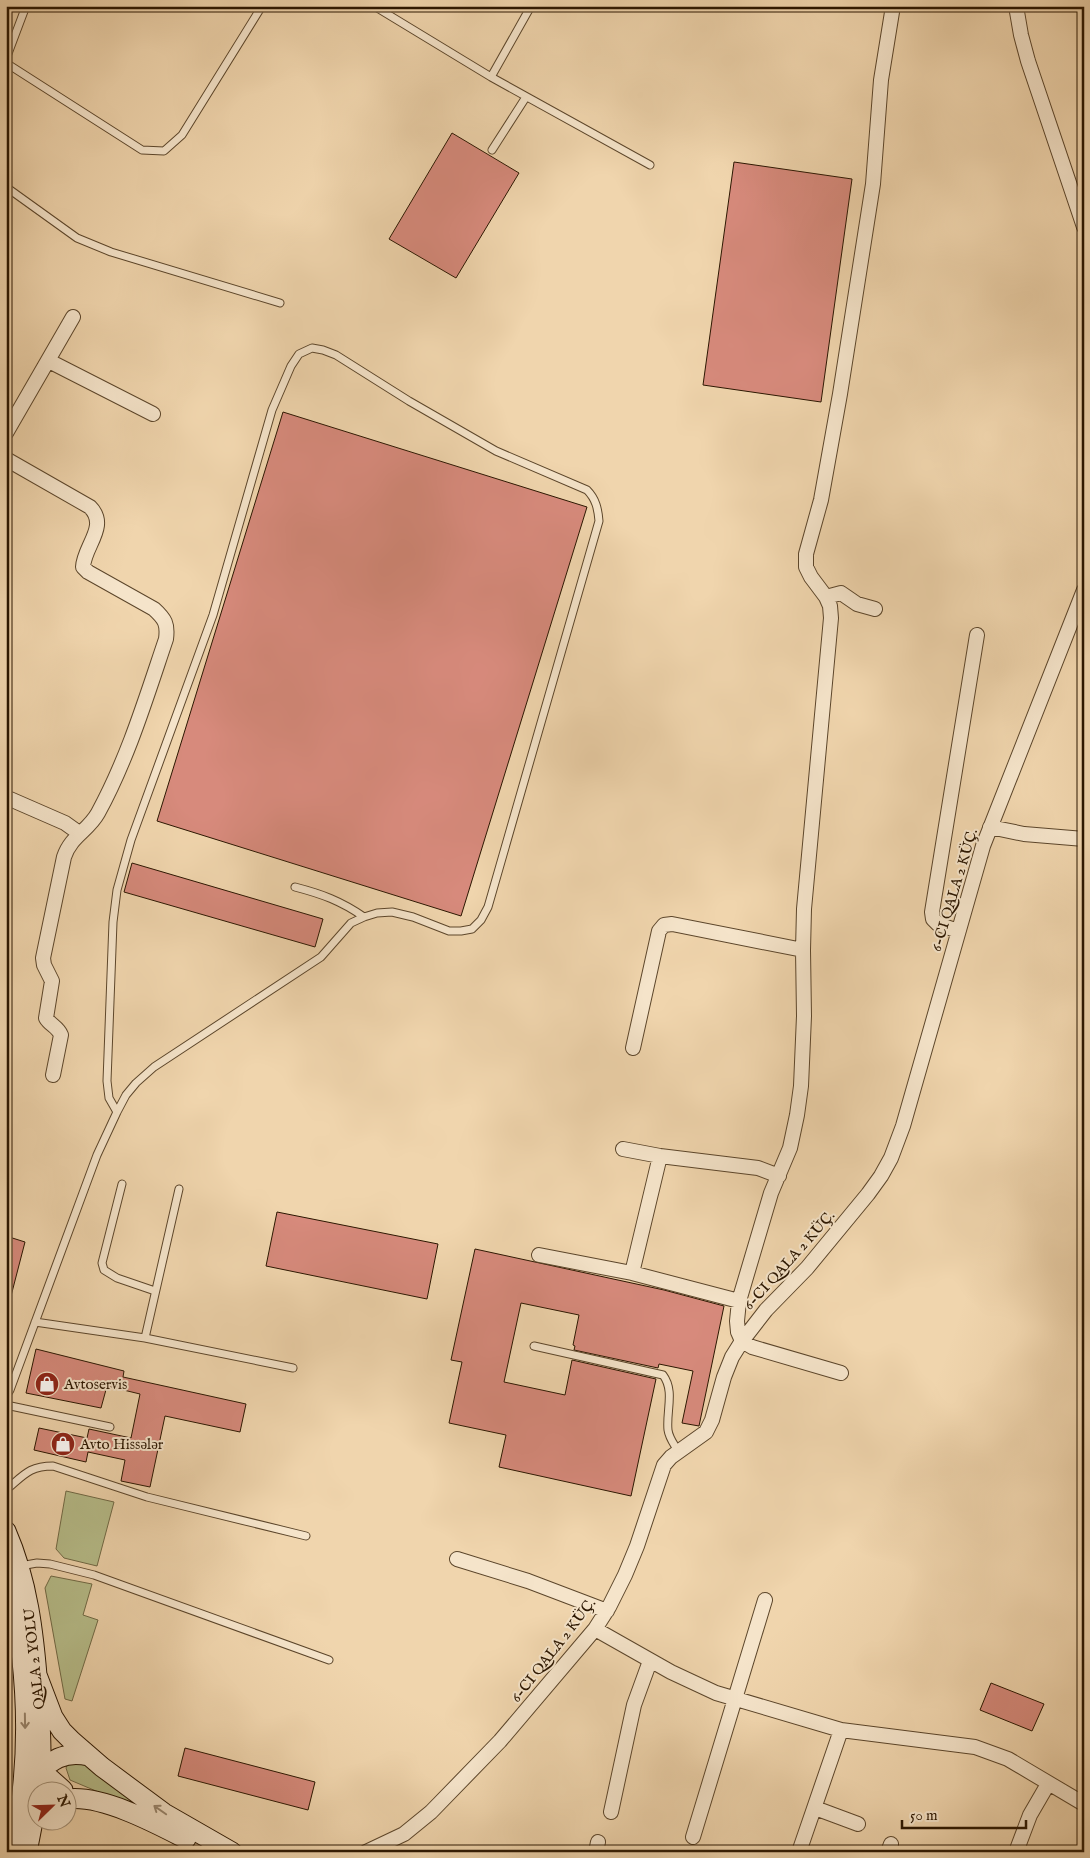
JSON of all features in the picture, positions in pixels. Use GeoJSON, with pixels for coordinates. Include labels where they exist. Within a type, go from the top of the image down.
{"type":"FeatureCollection","features":[{"type":"Feature","properties":{"kind":"main road","name":"QALA 2 YOLU"},"geometry":{"type":"LineString","coordinates":[[6,1531],[13,1567],[34,1638],[40,1722],[40,1770]]}},
{"type":"Feature","properties":{"kind":"main road","name":"QALA 2 YOLU"},"geometry":{"type":"LineString","coordinates":[[13,1567],[14,1602],[23,1672],[25,1756],[30,1780]]}},
{"type":"Feature","properties":{"kind":"main road"},"geometry":{"type":"LineString","coordinates":[[37,1675],[47,1706],[57,1724],[72,1741],[164,1812],[232,1852]]}},
{"type":"Feature","properties":{"kind":"main road"},"geometry":{"type":"LineString","coordinates":[[37,1780],[40,1770],[59,1757],[76,1753],[89,1756]]}},
{"type":"Feature","properties":{"kind":"main road"},"geometry":{"type":"LineString","coordinates":[[25,1756],[51,1780]]}},
{"type":"Feature","properties":{"kind":"main road"},"geometry":{"type":"LineString","coordinates":[[78,1797],[116,1808],[168,1830],[210,1852]]}},
{"type":"Feature","properties":{"kind":"main road","name":"QALA 2 YOLU"},"geometry":{"type":"LineString","coordinates":[[12,1852],[28,1806]]}},
{"type":"Feature","properties":{"kind":"main road","name":"QALA 2 YOLU"},"geometry":{"type":"LineString","coordinates":[[28,1845],[29,1830]]}},
{"type":"Feature","properties":{"kind":"main road"},"geometry":{"type":"LineString","coordinates":[[28,1845],[35,1830]]}},
{"type":"Feature","properties":{"kind":"street"},"geometry":{"type":"LineString","coordinates":[[841,1373],[761,1350],[742,1340],[736,1321],[739,1301],[771,1193],[794,1133],[801,1086],[805,993],[803,950],[805,900],[831,618],[830,606],[826,597],[806,567],[806,554],[821,500],[840,394],[872,184],[881,80],[893,6]]}},
{"type":"Feature","properties":{"kind":"street"},"geometry":{"type":"LineString","coordinates":[[1016,6],[1021,36],[1028,61],[1084,227]]}},
{"type":"Feature","properties":{"kind":"street"},"geometry":{"type":"LineString","coordinates":[[6,433],[73,317]]}},
{"type":"Feature","properties":{"kind":"street"},"geometry":{"type":"LineString","coordinates":[[49,361],[153,414]]}},
{"type":"Feature","properties":{"kind":"street"},"geometry":{"type":"LineString","coordinates":[[6,459],[90,507],[95,512],[98,519],[98,527],[83,560],[83,567],[88,572],[154,609],[162,616],[168,627],[166,639],[129,748],[97,814],[88,826],[70,843],[64,858],[43,958],[44,965],[52,981],[46,1018],[49,1023],[59,1030],[61,1035],[53,1075]]}},
{"type":"Feature","properties":{"kind":"street"},"geometry":{"type":"LineString","coordinates":[[366,1852],[404,1834],[431,1812],[500,1741],[595,1628],[625,1575],[637,1546],[664,1465],[678,1451],[706,1432],[712,1420],[732,1356],[742,1340],[766,1310],[807,1268],[881,1176],[903,1126],[958,931],[990,827],[1084,590]]}},
{"type":"Feature","properties":{"kind":"street"},"geometry":{"type":"LineString","coordinates":[[826,597],[841,593],[857,604],[875,609]]}},
{"type":"Feature","properties":{"kind":"street"},"geometry":{"type":"LineString","coordinates":[[958,931],[938,924],[933,919],[932,912],[977,635]]}},
{"type":"Feature","properties":{"kind":"street"},"geometry":{"type":"LineString","coordinates":[[6,799],[65,823],[79,833]]}},
{"type":"Feature","properties":{"kind":"street"},"geometry":{"type":"LineString","coordinates":[[990,827],[1024,834],[1084,839]]}},
{"type":"Feature","properties":{"kind":"street"},"geometry":{"type":"LineString","coordinates":[[633,1048],[659,931],[664,925],[672,924],[803,950]]}},
{"type":"Feature","properties":{"kind":"street"},"geometry":{"type":"LineString","coordinates":[[623,1148],[660,1156],[758,1168],[779,1176]]}},
{"type":"Feature","properties":{"kind":"street"},"geometry":{"type":"LineString","coordinates":[[632,1273],[660,1156]]}},
{"type":"Feature","properties":{"kind":"street"},"geometry":{"type":"LineString","coordinates":[[539,1256],[632,1273],[739,1301]]}},
{"type":"Feature","properties":{"kind":"street"},"geometry":{"type":"LineString","coordinates":[[457,1559],[528,1581],[606,1611]]}},
{"type":"Feature","properties":{"kind":"street"},"geometry":{"type":"LineString","coordinates":[[694,1837],[765,1600]]}},
{"type":"Feature","properties":{"kind":"street"},"geometry":{"type":"LineString","coordinates":[[595,1628],[650,1661],[707,1690],[841,1730],[975,1747],[1008,1759],[1084,1804]]}},
{"type":"Feature","properties":{"kind":"street"},"geometry":{"type":"LineString","coordinates":[[611,1812],[634,1705],[650,1661]]}},
{"type":"Feature","properties":{"kind":"street"},"geometry":{"type":"LineString","coordinates":[[799,1852],[841,1730]]}},
{"type":"Feature","properties":{"kind":"street"},"geometry":{"type":"LineString","coordinates":[[1016,1852],[1030,1815],[1048,1784]]}},
{"type":"Feature","properties":{"kind":"street"},"geometry":{"type":"LineString","coordinates":[[815,1808],[858,1824]]}},
{"type":"Feature","properties":{"kind":"lane"},"geometry":{"type":"LineString","coordinates":[[6,58],[26,6]]}},
{"type":"Feature","properties":{"kind":"lane"},"geometry":{"type":"LineString","coordinates":[[6,64],[142,150],[164,151],[182,136],[262,6]]}},
{"type":"Feature","properties":{"kind":"lane"},"geometry":{"type":"LineString","coordinates":[[374,6],[491,77],[650,165]]}},
{"type":"Feature","properties":{"kind":"lane"},"geometry":{"type":"LineString","coordinates":[[491,77],[531,6]]}},
{"type":"Feature","properties":{"kind":"lane"},"geometry":{"type":"LineString","coordinates":[[492,150],[526,97]]}},
{"type":"Feature","properties":{"kind":"lane"},"geometry":{"type":"LineString","coordinates":[[6,187],[77,238],[103,249],[280,302]]}},
{"type":"Feature","properties":{"kind":"lane"},"geometry":{"type":"LineString","coordinates":[[6,1396],[97,1155],[117,1112],[136,1083],[154,1067],[322,957],[351,923],[377,913],[392,912],[413,917],[450,931],[461,931],[472,928],[481,920],[488,907],[599,521],[595,501],[587,490],[496,451],[409,401],[336,355],[323,350],[312,348],[299,354],[291,366],[272,410],[213,615],[131,840],[117,890],[113,922],[107,1081],[109,1098],[117,1112]]}},
{"type":"Feature","properties":{"kind":"lane"},"geometry":{"type":"LineString","coordinates":[[295,887],[327,896],[346,905],[364,917]]}},
{"type":"Feature","properties":{"kind":"lane"},"geometry":{"type":"LineString","coordinates":[[122,1184],[102,1263],[104,1270],[117,1278],[155,1291]]}},
{"type":"Feature","properties":{"kind":"lane"},"geometry":{"type":"LineString","coordinates":[[145,1338],[180,1189]]}},
{"type":"Feature","properties":{"kind":"lane"},"geometry":{"type":"LineString","coordinates":[[35,1322],[145,1338],[293,1368]]}},
{"type":"Feature","properties":{"kind":"lane"},"geometry":{"type":"LineString","coordinates":[[534,1346],[663,1375],[667,1380],[669,1389],[668,1429],[671,1440],[678,1451]]}},
{"type":"Feature","properties":{"kind":"lane"},"geometry":{"type":"LineString","coordinates":[[6,1405],[110,1427]]}},
{"type":"Feature","properties":{"kind":"lane"},"geometry":{"type":"LineString","coordinates":[[6,1490],[32,1468],[54,1466],[147,1497],[306,1536]]}},
{"type":"Feature","properties":{"kind":"lane"},"geometry":{"type":"LineString","coordinates":[[13,1567],[38,1563],[50,1564],[94,1575],[329,1660]]}},
{"type":"Feature","properties":{"kind":"green space"},"geometry":{"type":"Polygon","coordinates":[[[66,1491],[114,1502],[97,1566],[64,1558],[56,1549],[66,1491]]]}},
{"type":"Feature","properties":{"kind":"green space"},"geometry":{"type":"Polygon","coordinates":[[[51,1576],[92,1584],[83,1615],[98,1620],[72,1701],[65,1699],[45,1588],[51,1576]]]}},
{"type":"Feature","properties":{"kind":"green space"},"geometry":{"type":"Polygon","coordinates":[[[68,1763],[82,1763],[160,1818],[78,1783],[78,1780],[70,1780],[66,1768],[68,1763]]]}},
{"type":"Feature","properties":{"kind":"building"},"geometry":{"type":"Polygon","coordinates":[[[452,133],[519,173],[456,278],[389,239],[452,133]]]}},
{"type":"Feature","properties":{"kind":"building"},"geometry":{"type":"Polygon","coordinates":[[[734,162],[852,179],[821,402],[703,385],[734,162]]]}},
{"type":"Feature","properties":{"kind":"building"},"geometry":{"type":"Polygon","coordinates":[[[283,412],[587,507],[461,916],[157,821],[283,412]]]}},
{"type":"Feature","properties":{"kind":"building"},"geometry":{"type":"Polygon","coordinates":[[[132,863],[323,919],[315,947],[124,892],[132,863]]]}},
{"type":"Feature","properties":{"kind":"building"},"geometry":{"type":"Polygon","coordinates":[[[277,1212],[438,1244],[427,1299],[266,1266],[277,1212]]]}},
{"type":"Feature","properties":{"kind":"building"},"geometry":{"type":"Polygon","coordinates":[[[6,1236],[25,1242],[11,1296],[6,1295],[6,1236]]]}},
{"type":"Feature","properties":{"kind":"building"},"geometry":{"type":"Polygon","coordinates":[[[475,1249],[664,1290],[724,1306],[699,1426],[682,1423],[693,1371],[659,1364],[658,1368],[574,1350],[575,1346],[573,1345],[579,1315],[521,1303],[504,1382],[565,1395],[572,1360],[656,1379],[631,1496],[499,1467],[506,1435],[449,1423],[462,1362],[451,1360],[475,1249]]]}},
{"type":"Feature","properties":{"kind":"building"},"geometry":{"type":"Polygon","coordinates":[[[36,1349],[124,1371],[123,1377],[246,1404],[240,1432],[165,1416],[150,1487],[121,1481],[125,1460],[88,1452],[86,1462],[34,1450],[39,1428],[87,1438],[89,1429],[131,1438],[140,1394],[107,1386],[101,1408],[26,1393],[36,1349]]]}},
{"type":"Feature","properties":{"kind":"building"},"geometry":{"type":"Polygon","coordinates":[[[991,1683],[1044,1704],[1032,1731],[980,1710],[991,1683]]]}},
{"type":"Feature","properties":{"kind":"building"},"geometry":{"type":"Polygon","coordinates":[[[185,1748],[315,1782],[308,1810],[178,1776],[185,1748]]]}},
{"type":"Feature","properties":{"kind":"railway"},"geometry":{"type":"LineString","coordinates":[[6,1849],[13,1852]]}},
{"type":"Feature","properties":{"kind":"place","name":"Avtoservis"},"geometry":{"type":"Point","coordinates":[47,1384]}},
{"type":"Feature","properties":{"kind":"place","name":"Avto Hissələr"},"geometry":{"type":"Point","coordinates":[63,1444]}}]}
